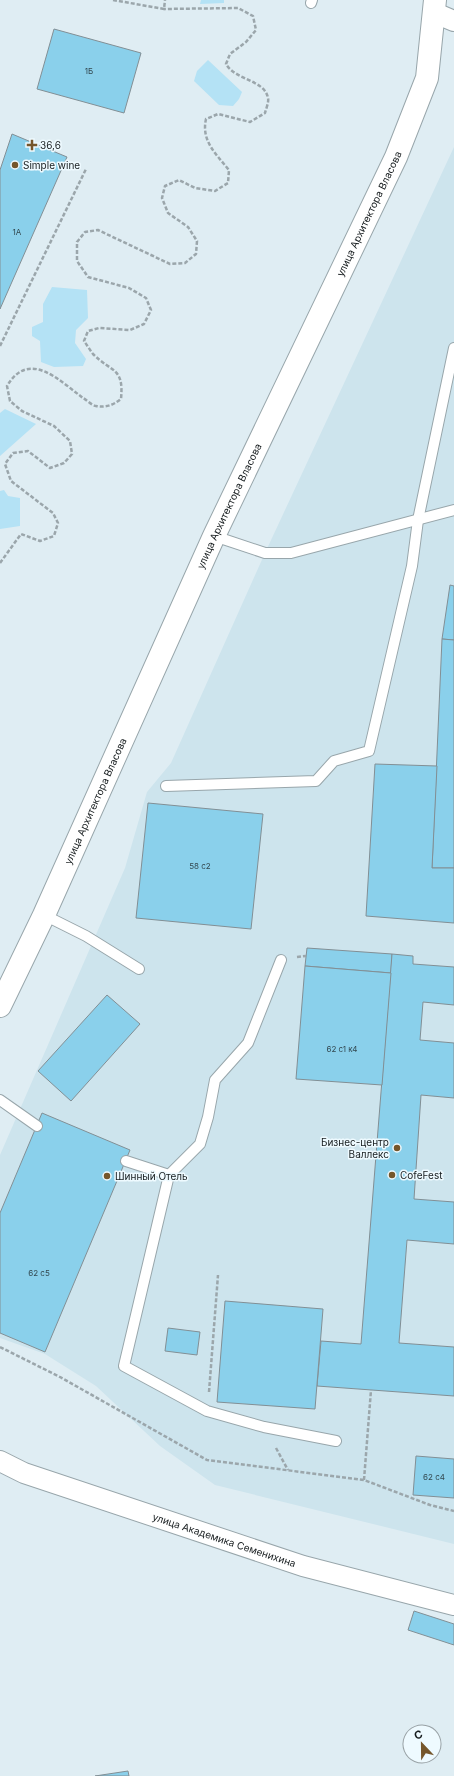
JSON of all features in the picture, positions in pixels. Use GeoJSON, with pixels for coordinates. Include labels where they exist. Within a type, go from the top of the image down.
{"type":"FeatureCollection","features":[{"type":"Feature","properties":{"kind":"street","name":"улица Архитектора Власова"},"geometry":{"type":"LineString","coordinates":[[0,1006],[44,915],[214,536],[396,157],[427,78],[445,11]]}},
{"type":"Feature","properties":{"kind":"street","name":"улица Академика Семенихина"},"geometry":{"type":"LineString","coordinates":[[0,1461],[24,1473],[304,1566],[454,1605]]}},
{"type":"Feature","properties":{"kind":"lane"},"geometry":{"type":"LineString","coordinates":[[166,786],[316,781],[334,761],[369,751],[412,566],[418,520],[454,348]]}},
{"type":"Feature","properties":{"kind":"lane"},"geometry":{"type":"LineString","coordinates":[[214,536],[265,553],[291,553],[454,510]]}},
{"type":"Feature","properties":{"kind":"lane"},"geometry":{"type":"LineString","coordinates":[[44,915],[86,936],[139,969]]}},
{"type":"Feature","properties":{"kind":"lane"},"geometry":{"type":"LineString","coordinates":[[281,960],[248,1043],[215,1080],[208,1117],[200,1144],[169,1175],[124,1366],[207,1412],[264,1427],[336,1441]]}},
{"type":"Feature","properties":{"kind":"lane"},"geometry":{"type":"LineString","coordinates":[[0,1100],[37,1126]]}},
{"type":"Feature","properties":{"kind":"lane"},"geometry":{"type":"LineString","coordinates":[[126,1161],[169,1175]]}},
{"type":"Feature","properties":{"kind":"path"},"geometry":{"type":"LineString","coordinates":[[0,564],[21,534],[40,541],[54,536],[58,524],[53,513],[10,481],[5,464],[13,453],[28,451],[50,468],[64,463],[72,454],[70,441],[54,426],[22,411],[10,401],[7,386],[14,375],[29,368],[46,371],[95,406],[112,406],[121,399],[122,386],[117,372],[93,354],[84,341],[88,331],[100,328],[130,330],[144,324],[151,310],[146,298],[129,288],[88,277],[77,261],[77,242],[85,232],[98,230],[170,264],[185,264],[196,254],[197,241],[188,227],[168,213],[162,198],[165,186],[179,180],[195,188],[216,191],[228,183],[229,170],[210,147],[204,130],[206,119],[218,114],[250,122],[265,114],[268,99],[263,88],[230,71],[226,64],[230,54],[246,42],[256,30],[253,16],[238,8],[164,9],[113,0]]}},
{"type":"Feature","properties":{"kind":"path"},"geometry":{"type":"LineString","coordinates":[[164,9],[165,0]]}},
{"type":"Feature","properties":{"kind":"path"},"geometry":{"type":"LineString","coordinates":[[0,346],[86,169]]}},
{"type":"Feature","properties":{"kind":"path"},"geometry":{"type":"LineString","coordinates":[[207,1412],[218,1275]]}},
{"type":"Feature","properties":{"kind":"path"},"geometry":{"type":"LineString","coordinates":[[0,1347],[60,1377],[207,1460],[364,1480],[430,1505],[454,1511]]}},
{"type":"Feature","properties":{"kind":"path"},"geometry":{"type":"LineString","coordinates":[[364,1480],[371,1390]]}},
{"type":"Feature","properties":{"kind":"shaded area"},"geometry":{"type":"Polygon","coordinates":[[[201,0],[224,0],[224,3],[200,4],[201,0]]]}},
{"type":"Feature","properties":{"kind":"shaded area"},"geometry":{"type":"Polygon","coordinates":[[[208,60],[242,92],[239,99],[233,106],[219,105],[194,81],[197,71],[208,60]]]}},
{"type":"Feature","properties":{"kind":"shaded area"},"geometry":{"type":"Polygon","coordinates":[[[454,147],[454,1544],[215,1485],[160,1446],[96,1386],[45,1354],[0,1338],[0,1155],[125,868],[147,792],[171,763],[265,553],[454,147]]]}},
{"type":"Feature","properties":{"kind":"shaded area"},"geometry":{"type":"Polygon","coordinates":[[[52,287],[87,290],[88,318],[76,330],[75,343],[86,359],[83,366],[54,367],[41,362],[40,341],[32,336],[32,327],[43,322],[43,304],[52,287]]]}},
{"type":"Feature","properties":{"kind":"shaded area"},"geometry":{"type":"Polygon","coordinates":[[[5,409],[36,424],[0,456],[0,413],[5,409]]]}},
{"type":"Feature","properties":{"kind":"shaded area"},"geometry":{"type":"Polygon","coordinates":[[[4,490],[8,496],[20,498],[20,526],[0,529],[0,491],[4,490]]]}},
{"type":"Feature","properties":{"kind":"building"},"geometry":{"type":"Polygon","coordinates":[[[54,29],[141,53],[124,113],[37,89],[54,29]]]}},
{"type":"Feature","properties":{"kind":"building"},"geometry":{"type":"Polygon","coordinates":[[[12,134],[67,157],[0,309],[0,170],[12,134]]]}},
{"type":"Feature","properties":{"kind":"building"},"geometry":{"type":"Polygon","coordinates":[[[450,585],[454,586],[454,640],[442,639],[450,585]]]}},
{"type":"Feature","properties":{"kind":"building"},"geometry":{"type":"Polygon","coordinates":[[[442,639],[454,640],[454,868],[432,868],[442,639]]]}},
{"type":"Feature","properties":{"kind":"building"},"geometry":{"type":"Polygon","coordinates":[[[375,764],[437,766],[432,868],[454,868],[454,923],[366,916],[375,764]]]}},
{"type":"Feature","properties":{"kind":"building"},"geometry":{"type":"Polygon","coordinates":[[[148,803],[263,814],[251,929],[136,918],[148,803]]]}},
{"type":"Feature","properties":{"kind":"building"},"geometry":{"type":"Polygon","coordinates":[[[307,948],[392,954],[391,973],[305,966],[307,948]]]}},
{"type":"Feature","properties":{"kind":"building","name":"Бизнес-центр Валлекс"},"geometry":{"type":"Polygon","coordinates":[[[392,954],[413,956],[413,964],[454,967],[454,1005],[423,1002],[420,1040],[454,1043],[454,1098],[421,1095],[414,1199],[454,1202],[454,1244],[407,1240],[399,1343],[454,1347],[454,1396],[317,1386],[321,1341],[361,1344],[392,954]]]}},
{"type":"Feature","properties":{"kind":"building"},"geometry":{"type":"Polygon","coordinates":[[[305,966],[391,973],[382,1085],[296,1079],[305,966]]]}},
{"type":"Feature","properties":{"kind":"building"},"geometry":{"type":"Polygon","coordinates":[[[107,995],[140,1024],[71,1101],[38,1071],[107,995]]]}},
{"type":"Feature","properties":{"kind":"building"},"geometry":{"type":"Polygon","coordinates":[[[42,1113],[130,1150],[45,1352],[0,1333],[0,1213],[42,1113]]]}},
{"type":"Feature","properties":{"kind":"building"},"geometry":{"type":"Polygon","coordinates":[[[225,1301],[323,1309],[315,1409],[217,1402],[225,1301]]]}},
{"type":"Feature","properties":{"kind":"building"},"geometry":{"type":"Polygon","coordinates":[[[168,1328],[200,1332],[197,1355],[165,1351],[168,1328]]]}},
{"type":"Feature","properties":{"kind":"building"},"geometry":{"type":"Polygon","coordinates":[[[416,1456],[454,1459],[454,1498],[413,1495],[416,1456]]]}},
{"type":"Feature","properties":{"kind":"building"},"geometry":{"type":"Polygon","coordinates":[[[414,1611],[454,1624],[454,1645],[408,1630],[414,1611]]]}},
{"type":"Feature","properties":{"kind":"building"},"geometry":{"type":"Polygon","coordinates":[[[128,1771],[129,1776],[95,1776],[128,1771]]]}},
{"type":"Feature","properties":{"kind":"place","name":"36,6"},"geometry":{"type":"Point","coordinates":[32,145]}},
{"type":"Feature","properties":{"kind":"place","name":"Simple wine"},"geometry":{"type":"Point","coordinates":[15,165]}},
{"type":"Feature","properties":{"kind":"place","name":"Бизнес-центр Валлекс"},"geometry":{"type":"Point","coordinates":[397,1148]}},
{"type":"Feature","properties":{"kind":"place","name":"CofeFest"},"geometry":{"type":"Point","coordinates":[392,1175]}},
{"type":"Feature","properties":{"kind":"place","name":"Шинный Отель"},"geometry":{"type":"Point","coordinates":[107,1176]}}]}
